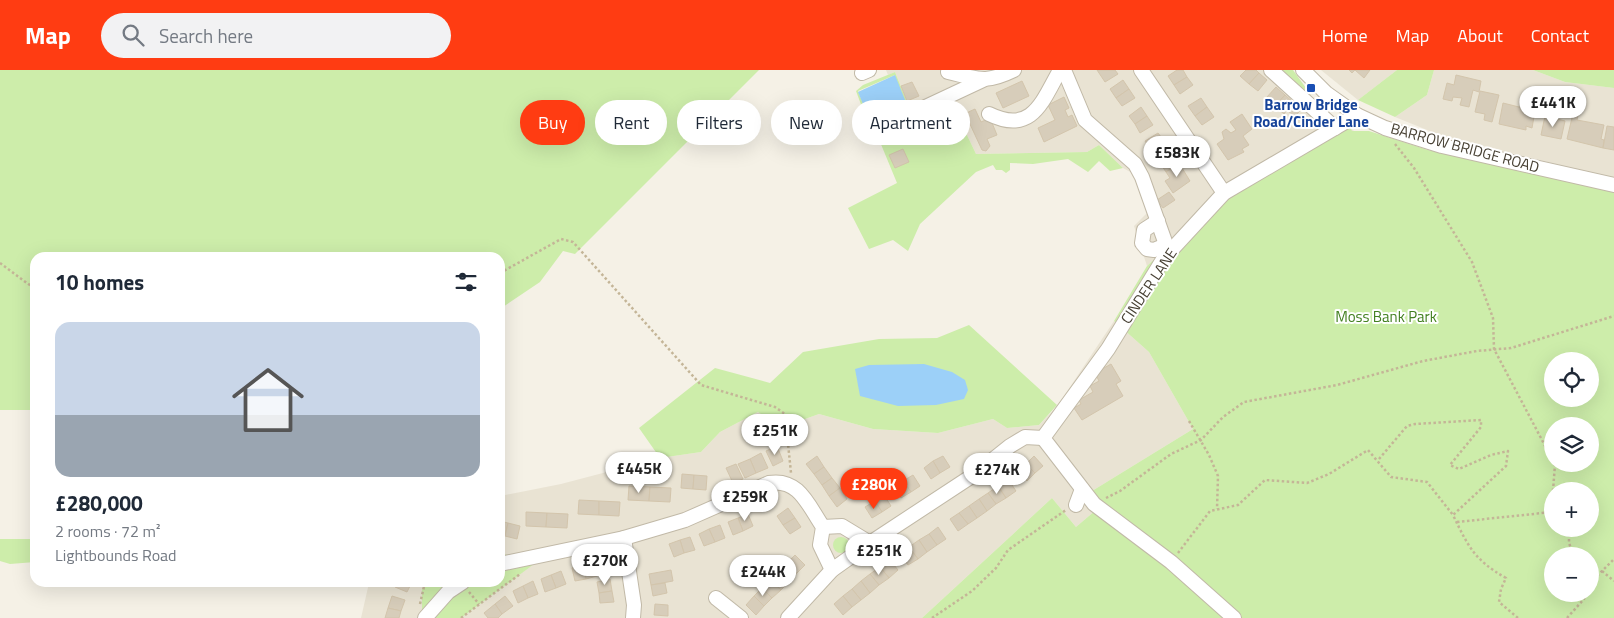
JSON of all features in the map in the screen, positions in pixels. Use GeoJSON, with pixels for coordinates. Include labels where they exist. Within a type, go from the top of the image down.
{"type":"FeatureCollection","features":[{"type":"Feature","properties":{"kind":"street"},"geometry":{"type":"LineString","coordinates":[[940,100],[983,80],[997,78],[1014,70]]}},
{"type":"Feature","properties":{"kind":"street"},"geometry":{"type":"LineString","coordinates":[[989,114],[1002,121],[1013,122],[1032,115],[1062,70]]}},
{"type":"Feature","properties":{"kind":"street"},"geometry":{"type":"LineString","coordinates":[[1062,70],[1085,120],[1135,164],[1142,177],[1158,221],[1167,249],[1147,249],[1142,243],[1144,230],[1158,221]]}},
{"type":"Feature","properties":{"kind":"street"},"geometry":{"type":"LineString","coordinates":[[1141,70],[1224,193]]}},
{"type":"Feature","properties":{"kind":"street"},"geometry":{"type":"LineString","coordinates":[[1271,70],[1335,128]]}},
{"type":"Feature","properties":{"kind":"street","name":"BARROW BRIDGE ROAD"},"geometry":{"type":"LineString","coordinates":[[1303,70],[1326,93],[1357,115],[1379,125],[1442,146],[1614,185]]}},
{"type":"Feature","properties":{"kind":"street"},"geometry":{"type":"LineString","coordinates":[[948,72],[983,80]]}},
{"type":"Feature","properties":{"kind":"street","name":"CINDER LANE"},"geometry":{"type":"LineString","coordinates":[[1043,438],[1108,349],[1167,249],[1224,193],[1357,115]]}},
{"type":"Feature","properties":{"kind":"street"},"geometry":{"type":"LineString","coordinates":[[788,618],[832,570],[975,474],[1010,446],[1025,437],[1043,438],[1094,504],[1171,562],[1234,618]]}},
{"type":"Feature","properties":{"kind":"street"},"geometry":{"type":"LineString","coordinates":[[505,563],[624,538],[685,520],[769,483],[781,481],[793,485],[823,526],[820,545],[832,570]]}},
{"type":"Feature","properties":{"kind":"street"},"geometry":{"type":"LineString","coordinates":[[1076,505],[1082,489]]}},
{"type":"Feature","properties":{"kind":"street"},"geometry":{"type":"LineString","coordinates":[[823,526],[842,526],[870,543]]}},
{"type":"Feature","properties":{"kind":"street"},"geometry":{"type":"LineString","coordinates":[[624,538],[634,605],[633,618]]}},
{"type":"Feature","properties":{"kind":"street"},"geometry":{"type":"LineString","coordinates":[[423,615],[456,587]]}},
{"type":"Feature","properties":{"kind":"street"},"geometry":{"type":"LineString","coordinates":[[716,598],[741,618]]}},
{"type":"Feature","properties":{"kind":"path"},"geometry":{"type":"LineString","coordinates":[[1379,125],[1414,168],[1472,262],[1493,318],[1494,349],[1544,444]]}},
{"type":"Feature","properties":{"kind":"path"},"geometry":{"type":"LineString","coordinates":[[505,270],[561,239],[573,242],[701,385],[775,407],[785,414],[793,485]]}},
{"type":"Feature","properties":{"kind":"path"},"geometry":{"type":"LineString","coordinates":[[0,263],[30,285]]}},
{"type":"Feature","properties":{"kind":"path"},"geometry":{"type":"LineString","coordinates":[[1094,504],[1120,491],[1171,454],[1201,440],[1223,417],[1244,402],[1337,385],[1423,361],[1511,348],[1614,316]]}},
{"type":"Feature","properties":{"kind":"path"},"geometry":{"type":"LineString","coordinates":[[1379,459],[1407,426],[1481,420],[1481,427],[1450,466],[1459,469],[1492,455],[1508,451],[1506,466],[1452,515]]}},
{"type":"Feature","properties":{"kind":"path"},"geometry":{"type":"LineString","coordinates":[[1189,421],[1201,440],[1218,476],[1217,509]]}},
{"type":"Feature","properties":{"kind":"path"},"geometry":{"type":"LineString","coordinates":[[1171,562],[1210,511],[1238,505],[1265,480],[1307,483],[1330,474],[1368,450],[1391,477],[1427,482],[1452,515],[1470,551],[1489,569],[1506,578],[1501,589],[1499,602],[1518,618]]}},
{"type":"Feature","properties":{"kind":"path"},"geometry":{"type":"LineString","coordinates":[[932,618],[972,591],[996,568],[1008,550],[1046,522],[1076,505]]}},
{"type":"Feature","properties":{"kind":"path"},"geometry":{"type":"LineString","coordinates":[[1456,522],[1544,513]]}},
{"type":"Feature","properties":{"kind":"path"},"geometry":{"type":"LineString","coordinates":[[1599,574],[1614,559]]}},
{"type":"Feature","properties":{"kind":"path"},"geometry":{"type":"LineString","coordinates":[[505,586],[526,570]]}},
{"type":"Feature","properties":{"kind":"path"},"geometry":{"type":"LineString","coordinates":[[1602,571],[1614,580]]}},
{"type":"Feature","properties":{"kind":"path"},"geometry":{"type":"LineString","coordinates":[[423,615],[425,587]]}},
{"type":"Feature","properties":{"kind":"path"},"geometry":{"type":"LineString","coordinates":[[461,618],[503,587]]}},
{"type":"Feature","properties":{"kind":"path"},"geometry":{"type":"LineString","coordinates":[[1567,618],[1581,602]]}},
{"type":"Feature","properties":{"kind":"shaded area"},"geometry":{"type":"Polygon","coordinates":[[[886,70],[1280,70],[1332,115],[1354,131],[1341,134],[1161,253],[1147,266],[1134,226],[1147,213],[1134,174],[1123,168],[1099,145],[1087,152],[976,154],[970,142],[970,100],[950,100],[946,92],[929,100],[906,100],[895,72],[888,75],[886,70]]]}},
{"type":"Feature","properties":{"kind":"shaded area"},"geometry":{"type":"Polygon","coordinates":[[[1321,70],[1397,70],[1358,100],[1321,70]]]}},
{"type":"Feature","properties":{"kind":"shaded area"},"geometry":{"type":"Polygon","coordinates":[[[1434,70],[1533,70],[1565,82],[1614,88],[1614,179],[1437,134],[1395,117],[1427,95],[1434,70]]]}},
{"type":"Feature","properties":{"kind":"shaded area"},"geometry":{"type":"Polygon","coordinates":[[[1114,321],[1149,352],[1193,429],[1092,491],[1103,504],[1076,527],[1052,498],[922,618],[361,618],[368,587],[505,587],[505,495],[561,484],[660,458],[701,452],[720,432],[758,412],[780,428],[819,414],[873,429],[938,433],[993,419],[1007,428],[1039,425],[1058,405],[1114,321]]]}},
{"type":"Feature","properties":{"kind":"green space"},"geometry":{"type":"Polygon","coordinates":[[[0,70],[759,70],[729,100],[677,100],[677,145],[684,145],[575,254],[563,251],[540,282],[505,306],[505,252],[30,252],[30,410],[0,410],[0,70]]]}},
{"type":"Feature","properties":{"kind":"green space"},"geometry":{"type":"Polygon","coordinates":[[[1293,70],[1311,95],[1281,71],[1293,70]]]}},
{"type":"Feature","properties":{"kind":"green space"},"geometry":{"type":"Polygon","coordinates":[[[1397,70],[1434,70],[1427,95],[1395,117],[1358,100],[1397,70]]]}},
{"type":"Feature","properties":{"kind":"green space"},"geometry":{"type":"Polygon","coordinates":[[[1533,70],[1614,70],[1614,88],[1565,82],[1533,70]]]}},
{"type":"Feature","properties":{"kind":"green space"},"geometry":{"type":"Polygon","coordinates":[[[895,72],[906,100],[881,100],[895,75],[858,91],[862,100],[859,100],[856,91],[863,85],[895,72]]]}},
{"type":"Feature","properties":{"kind":"green space"},"geometry":{"type":"Polygon","coordinates":[[[946,91],[950,100],[928,100],[946,91]]]}},
{"type":"Feature","properties":{"kind":"green space","name":"Moss Bank Park"},"geometry":{"type":"Polygon","coordinates":[[[1346,122],[1352,131],[1369,131],[1428,150],[1614,191],[1614,618],[922,618],[1052,498],[1076,527],[1103,504],[1092,491],[1193,429],[1149,352],[1114,321],[1147,266],[1224,193],[1346,122]]]}},
{"type":"Feature","properties":{"kind":"green space"},"geometry":{"type":"Polygon","coordinates":[[[970,141],[976,154],[1087,152],[1099,145],[1123,168],[1110,171],[1099,161],[1088,172],[1068,159],[1033,164],[1010,163],[1010,170],[1006,173],[1002,170],[996,170],[993,165],[976,172],[920,224],[908,251],[893,240],[869,249],[848,208],[897,183],[881,145],[970,145],[970,141]]]}},
{"type":"Feature","properties":{"kind":"green space"},"geometry":{"type":"Polygon","coordinates":[[[969,325],[1057,405],[1039,425],[1007,428],[993,419],[938,433],[873,429],[819,414],[780,428],[758,412],[720,432],[701,452],[660,458],[639,428],[715,368],[770,383],[803,352],[879,339],[937,338],[969,325]]]}},
{"type":"Feature","properties":{"kind":"green space"},"geometry":{"type":"Polygon","coordinates":[[[841,537],[847,539],[849,545],[847,551],[841,553],[835,551],[833,545],[835,539],[841,537]]]}},
{"type":"Feature","properties":{"kind":"green space"},"geometry":{"type":"Polygon","coordinates":[[[0,539],[30,539],[30,562],[10,564],[0,561],[0,539]]]}},
{"type":"Feature","properties":{"kind":"green space"},"geometry":{"type":"Polygon","coordinates":[[[549,553],[505,586],[505,554],[519,558],[549,553]]]}},
{"type":"Feature","properties":{"kind":"green space"},"geometry":{"type":"Polygon","coordinates":[[[424,587],[503,587],[461,618],[422,618],[422,589],[424,587]]]}},
{"type":"Feature","properties":{"kind":"water"},"geometry":{"type":"Polygon","coordinates":[[[895,75],[905,100],[861,100],[858,92],[895,75]]]}},
{"type":"Feature","properties":{"kind":"water"},"geometry":{"type":"Polygon","coordinates":[[[924,364],[952,372],[965,380],[968,390],[964,399],[936,405],[898,406],[860,396],[855,369],[869,365],[924,364]]]}},
{"type":"Feature","properties":{"kind":"building"},"geometry":{"type":"Polygon","coordinates":[[[1097,70],[1115,70],[1118,74],[1105,82],[1097,70]]]}},
{"type":"Feature","properties":{"kind":"building"},"geometry":{"type":"Polygon","coordinates":[[[1177,70],[1183,70],[1187,77],[1174,85],[1168,76],[1177,70]]]}},
{"type":"Feature","properties":{"kind":"building"},"geometry":{"type":"Polygon","coordinates":[[[1246,70],[1256,70],[1259,73],[1249,84],[1240,76],[1246,70]]]}},
{"type":"Feature","properties":{"kind":"building"},"geometry":{"type":"Polygon","coordinates":[[[1355,70],[1370,70],[1364,78],[1355,70]]]}},
{"type":"Feature","properties":{"kind":"building"},"geometry":{"type":"Polygon","coordinates":[[[1259,73],[1267,80],[1258,91],[1249,84],[1259,73]]]}},
{"type":"Feature","properties":{"kind":"building"},"geometry":{"type":"Polygon","coordinates":[[[1456,75],[1481,81],[1479,92],[1473,90],[1469,107],[1460,105],[1462,98],[1453,97],[1452,101],[1443,99],[1447,83],[1454,85],[1456,75]]]}},
{"type":"Feature","properties":{"kind":"building"},"geometry":{"type":"Polygon","coordinates":[[[1187,77],[1193,85],[1180,94],[1174,85],[1187,77]]]}},
{"type":"Feature","properties":{"kind":"building"},"geometry":{"type":"Polygon","coordinates":[[[1123,80],[1129,89],[1116,98],[1110,89],[1123,80]]]}},
{"type":"Feature","properties":{"kind":"building"},"geometry":{"type":"Polygon","coordinates":[[[1022,81],[1029,96],[1003,108],[996,93],[1022,81]]]}},
{"type":"Feature","properties":{"kind":"building"},"geometry":{"type":"Polygon","coordinates":[[[912,82],[919,96],[907,100],[901,86],[912,82]]]}},
{"type":"Feature","properties":{"kind":"building"},"geometry":{"type":"Polygon","coordinates":[[[1276,87],[1285,95],[1275,106],[1266,98],[1276,87]]]}},
{"type":"Feature","properties":{"kind":"building"},"geometry":{"type":"Polygon","coordinates":[[[1129,89],[1135,98],[1122,106],[1116,98],[1129,89]]]}},
{"type":"Feature","properties":{"kind":"building"},"geometry":{"type":"Polygon","coordinates":[[[1480,91],[1499,95],[1492,122],[1484,120],[1485,114],[1475,112],[1480,91]]]}},
{"type":"Feature","properties":{"kind":"building"},"geometry":{"type":"Polygon","coordinates":[[[1285,95],[1301,109],[1295,117],[1287,110],[1284,114],[1275,106],[1285,95]]]}},
{"type":"Feature","properties":{"kind":"building"},"geometry":{"type":"Polygon","coordinates":[[[1064,97],[1069,108],[1065,110],[1068,117],[1072,115],[1077,126],[1044,142],[1038,128],[1055,120],[1048,105],[1064,97]]]}},
{"type":"Feature","properties":{"kind":"building"},"geometry":{"type":"Polygon","coordinates":[[[1201,98],[1207,107],[1195,116],[1188,106],[1201,98]]]}},
{"type":"Feature","properties":{"kind":"building"},"geometry":{"type":"Polygon","coordinates":[[[1503,103],[1535,111],[1532,128],[1526,126],[1526,130],[1499,124],[1503,103]]]}},
{"type":"Feature","properties":{"kind":"building"},"geometry":{"type":"Polygon","coordinates":[[[1575,105],[1580,106],[1577,120],[1604,125],[1601,139],[1604,140],[1603,148],[1567,139],[1575,105]]]}},
{"type":"Feature","properties":{"kind":"building"},"geometry":{"type":"Polygon","coordinates":[[[1141,107],[1147,116],[1135,124],[1129,116],[1141,107]]]}},
{"type":"Feature","properties":{"kind":"building"},"geometry":{"type":"Polygon","coordinates":[[[1207,107],[1214,117],[1202,125],[1195,116],[1207,107]]]}},
{"type":"Feature","properties":{"kind":"building"},"geometry":{"type":"Polygon","coordinates":[[[975,109],[981,122],[990,118],[997,135],[987,139],[990,146],[986,151],[982,150],[970,124],[970,111],[975,109]]]}},
{"type":"Feature","properties":{"kind":"building"},"geometry":{"type":"Polygon","coordinates":[[[1242,114],[1252,129],[1243,136],[1249,145],[1242,149],[1244,152],[1228,160],[1217,144],[1224,139],[1222,132],[1226,129],[1231,133],[1236,130],[1230,122],[1242,114]]]}},
{"type":"Feature","properties":{"kind":"building"},"geometry":{"type":"Polygon","coordinates":[[[1147,116],[1153,125],[1140,133],[1135,124],[1147,116]]]}},
{"type":"Feature","properties":{"kind":"building"},"geometry":{"type":"Polygon","coordinates":[[[1545,116],[1565,121],[1561,139],[1541,135],[1545,116]]]}},
{"type":"Feature","properties":{"kind":"building"},"geometry":{"type":"Polygon","coordinates":[[[1607,126],[1614,127],[1614,150],[1603,148],[1607,126]]]}},
{"type":"Feature","properties":{"kind":"building"},"geometry":{"type":"Polygon","coordinates":[[[1158,133],[1164,141],[1151,150],[1145,141],[1158,133]]]}},
{"type":"Feature","properties":{"kind":"building"},"geometry":{"type":"Polygon","coordinates":[[[1164,141],[1170,150],[1157,159],[1151,150],[1164,141]]]}},
{"type":"Feature","properties":{"kind":"building"},"geometry":{"type":"Polygon","coordinates":[[[903,149],[909,162],[895,168],[889,155],[903,149]]]}},
{"type":"Feature","properties":{"kind":"building"},"geometry":{"type":"Polygon","coordinates":[[[1173,154],[1179,163],[1166,172],[1160,163],[1173,154]]]}},
{"type":"Feature","properties":{"kind":"building"},"geometry":{"type":"Polygon","coordinates":[[[1179,163],[1190,181],[1173,193],[1165,181],[1170,178],[1166,172],[1179,163]]]}},
{"type":"Feature","properties":{"kind":"building"},"geometry":{"type":"Polygon","coordinates":[[[1169,192],[1175,200],[1163,208],[1157,200],[1169,192]]]}},
{"type":"Feature","properties":{"kind":"building"},"geometry":{"type":"Polygon","coordinates":[[[1111,364],[1121,381],[1116,384],[1123,396],[1082,420],[1074,408],[1081,404],[1079,400],[1093,392],[1090,386],[1099,381],[1095,373],[1111,364]]]}},
{"type":"Feature","properties":{"kind":"building"},"geometry":{"type":"Polygon","coordinates":[[[777,446],[783,461],[773,466],[766,451],[777,446]]]}},
{"type":"Feature","properties":{"kind":"building"},"geometry":{"type":"Polygon","coordinates":[[[761,453],[768,468],[756,473],[750,459],[761,453]]]}},
{"type":"Feature","properties":{"kind":"building"},"geometry":{"type":"Polygon","coordinates":[[[817,456],[824,467],[814,474],[806,464],[817,456]]]}},
{"type":"Feature","properties":{"kind":"building"},"geometry":{"type":"Polygon","coordinates":[[[943,456],[950,467],[940,473],[933,461],[943,456]]]}},
{"type":"Feature","properties":{"kind":"building"},"geometry":{"type":"Polygon","coordinates":[[[1034,456],[1043,466],[1035,473],[1026,464],[1034,456]]]}},
{"type":"Feature","properties":{"kind":"building"},"geometry":{"type":"Polygon","coordinates":[[[750,459],[756,473],[745,478],[738,464],[750,459]]]}},
{"type":"Feature","properties":{"kind":"building"},"geometry":{"type":"Polygon","coordinates":[[[933,461],[940,473],[931,479],[924,468],[933,461]]]}},
{"type":"Feature","properties":{"kind":"building"},"geometry":{"type":"Polygon","coordinates":[[[736,464],[743,479],[733,483],[726,468],[736,464]]]}},
{"type":"Feature","properties":{"kind":"building"},"geometry":{"type":"Polygon","coordinates":[[[1026,464],[1035,473],[1027,481],[1018,471],[1026,464]]]}},
{"type":"Feature","properties":{"kind":"building"},"geometry":{"type":"Polygon","coordinates":[[[824,467],[832,478],[822,485],[814,474],[824,467]]]}},
{"type":"Feature","properties":{"kind":"building"},"geometry":{"type":"Polygon","coordinates":[[[682,474],[694,475],[693,489],[681,488],[682,474]]]}},
{"type":"Feature","properties":{"kind":"building"},"geometry":{"type":"Polygon","coordinates":[[[694,475],[707,476],[706,490],[693,489],[694,475]]]}},
{"type":"Feature","properties":{"kind":"building"},"geometry":{"type":"Polygon","coordinates":[[[913,475],[920,486],[911,492],[903,481],[913,475]]]}},
{"type":"Feature","properties":{"kind":"building"},"geometry":{"type":"Polygon","coordinates":[[[832,478],[840,488],[829,496],[822,485],[832,478]]]}},
{"type":"Feature","properties":{"kind":"building"},"geometry":{"type":"Polygon","coordinates":[[[1008,479],[1016,491],[1006,498],[998,486],[1008,479]]]}},
{"type":"Feature","properties":{"kind":"building"},"geometry":{"type":"Polygon","coordinates":[[[903,481],[911,492],[901,498],[894,487],[903,481]]]}},
{"type":"Feature","properties":{"kind":"building"},"geometry":{"type":"Polygon","coordinates":[[[629,486],[650,487],[649,501],[628,500],[629,486]]]}},
{"type":"Feature","properties":{"kind":"building"},"geometry":{"type":"Polygon","coordinates":[[[998,486],[1006,498],[996,504],[988,493],[998,486]]]}},
{"type":"Feature","properties":{"kind":"building"},"geometry":{"type":"Polygon","coordinates":[[[650,487],[671,488],[670,502],[649,501],[650,487]]]}},
{"type":"Feature","properties":{"kind":"building"},"geometry":{"type":"Polygon","coordinates":[[[840,488],[847,499],[837,507],[829,496],[840,488]]]}},
{"type":"Feature","properties":{"kind":"building"},"geometry":{"type":"Polygon","coordinates":[[[988,493],[996,504],[987,511],[979,499],[988,493]]]}},
{"type":"Feature","properties":{"kind":"building"},"geometry":{"type":"Polygon","coordinates":[[[884,495],[891,506],[882,512],[875,501],[884,495]]]}},
{"type":"Feature","properties":{"kind":"building"},"geometry":{"type":"Polygon","coordinates":[[[979,499],[987,511],[977,518],[969,506],[979,499]]]}},
{"type":"Feature","properties":{"kind":"building"},"geometry":{"type":"Polygon","coordinates":[[[579,500],[599,501],[599,515],[578,514],[579,500]]]}},
{"type":"Feature","properties":{"kind":"building"},"geometry":{"type":"Polygon","coordinates":[[[599,501],[620,502],[619,516],[599,515],[599,501]]]}},
{"type":"Feature","properties":{"kind":"building"},"geometry":{"type":"Polygon","coordinates":[[[875,501],[882,512],[872,518],[865,507],[875,501]]]}},
{"type":"Feature","properties":{"kind":"building"},"geometry":{"type":"Polygon","coordinates":[[[969,506],[977,518],[968,524],[959,513],[969,506]]]}},
{"type":"Feature","properties":{"kind":"building"},"geometry":{"type":"Polygon","coordinates":[[[788,508],[795,518],[783,525],[777,516],[788,508]]]}},
{"type":"Feature","properties":{"kind":"building"},"geometry":{"type":"Polygon","coordinates":[[[526,512],[547,513],[546,527],[526,526],[526,512]]]}},
{"type":"Feature","properties":{"kind":"building"},"geometry":{"type":"Polygon","coordinates":[[[547,513],[568,514],[567,528],[546,527],[547,513]]]}},
{"type":"Feature","properties":{"kind":"building"},"geometry":{"type":"Polygon","coordinates":[[[959,513],[968,524],[958,531],[950,519],[959,513]]]}},
{"type":"Feature","properties":{"kind":"building"},"geometry":{"type":"Polygon","coordinates":[[[748,514],[753,526],[743,531],[738,518],[748,514]]]}},
{"type":"Feature","properties":{"kind":"building"},"geometry":{"type":"Polygon","coordinates":[[[738,518],[743,531],[733,535],[728,522],[738,518]]]}},
{"type":"Feature","properties":{"kind":"building"},"geometry":{"type":"Polygon","coordinates":[[[795,518],[801,527],[790,534],[783,525],[795,518]]]}},
{"type":"Feature","properties":{"kind":"building"},"geometry":{"type":"Polygon","coordinates":[[[505,522],[508,523],[505,536],[505,522]]]}},
{"type":"Feature","properties":{"kind":"building"},"geometry":{"type":"Polygon","coordinates":[[[508,523],[520,526],[517,539],[505,536],[508,523]]]}},
{"type":"Feature","properties":{"kind":"building"},"geometry":{"type":"Polygon","coordinates":[[[720,525],[725,538],[715,542],[709,529],[720,525]]]}},
{"type":"Feature","properties":{"kind":"building"},"geometry":{"type":"Polygon","coordinates":[[[938,527],[946,539],[937,545],[929,534],[938,527]]]}},
{"type":"Feature","properties":{"kind":"building"},"geometry":{"type":"Polygon","coordinates":[[[709,529],[715,542],[704,546],[699,534],[709,529]]]}},
{"type":"Feature","properties":{"kind":"building"},"geometry":{"type":"Polygon","coordinates":[[[929,534],[937,545],[927,552],[919,540],[929,534]]]}},
{"type":"Feature","properties":{"kind":"building"},"geometry":{"type":"Polygon","coordinates":[[[690,537],[695,550],[684,553],[680,540],[690,537]]]}},
{"type":"Feature","properties":{"kind":"building"},"geometry":{"type":"Polygon","coordinates":[[[680,540],[684,553],[674,557],[669,544],[680,540]]]}},
{"type":"Feature","properties":{"kind":"building"},"geometry":{"type":"Polygon","coordinates":[[[919,540],[927,552],[918,559],[909,547],[919,540]]]}},
{"type":"Feature","properties":{"kind":"building"},"geometry":{"type":"Polygon","coordinates":[[[909,547],[918,559],[908,565],[900,554],[909,547]]]}},
{"type":"Feature","properties":{"kind":"building"},"geometry":{"type":"Polygon","coordinates":[[[795,555],[805,565],[797,573],[787,563],[795,555]]]}},
{"type":"Feature","properties":{"kind":"building"},"geometry":{"type":"Polygon","coordinates":[[[889,559],[898,570],[889,578],[880,567],[889,559]]]}},
{"type":"Feature","properties":{"kind":"building"},"geometry":{"type":"Polygon","coordinates":[[[594,563],[597,576],[586,579],[583,565],[594,563]]]}},
{"type":"Feature","properties":{"kind":"building"},"geometry":{"type":"Polygon","coordinates":[[[787,563],[797,573],[789,582],[779,571],[787,563]]]}},
{"type":"Feature","properties":{"kind":"building"},"geometry":{"type":"Polygon","coordinates":[[[583,565],[586,579],[575,581],[572,568],[583,565]]]}},
{"type":"Feature","properties":{"kind":"building"},"geometry":{"type":"Polygon","coordinates":[[[880,567],[889,578],[879,585],[870,574],[880,567]]]}},
{"type":"Feature","properties":{"kind":"building"},"geometry":{"type":"Polygon","coordinates":[[[671,570],[673,581],[651,585],[649,574],[671,570]]]}},
{"type":"Feature","properties":{"kind":"building"},"geometry":{"type":"Polygon","coordinates":[[[561,571],[566,584],[556,588],[551,575],[561,571]]]}},
{"type":"Feature","properties":{"kind":"building"},"geometry":{"type":"Polygon","coordinates":[[[779,571],[789,582],[781,590],[770,580],[779,571]]]}},
{"type":"Feature","properties":{"kind":"building"},"geometry":{"type":"Polygon","coordinates":[[[870,574],[879,585],[870,593],[861,581],[870,574]]]}},
{"type":"Feature","properties":{"kind":"building"},"geometry":{"type":"Polygon","coordinates":[[[551,575],[556,588],[545,592],[541,579],[551,575]]]}},
{"type":"Feature","properties":{"kind":"building"},"geometry":{"type":"Polygon","coordinates":[[[610,579],[612,591],[599,593],[597,582],[610,579]]]}},
{"type":"Feature","properties":{"kind":"building"},"geometry":{"type":"Polygon","coordinates":[[[770,580],[781,590],[772,598],[762,588],[770,580]]]}},
{"type":"Feature","properties":{"kind":"building"},"geometry":{"type":"Polygon","coordinates":[[[533,581],[538,594],[528,598],[523,586],[533,581]]]}},
{"type":"Feature","properties":{"kind":"building"},"geometry":{"type":"Polygon","coordinates":[[[861,581],[870,593],[861,600],[852,589],[861,581]]]}},
{"type":"Feature","properties":{"kind":"building"},"geometry":{"type":"Polygon","coordinates":[[[665,583],[667,593],[653,596],[651,585],[665,583]]]}},
{"type":"Feature","properties":{"kind":"building"},"geometry":{"type":"Polygon","coordinates":[[[523,586],[528,598],[518,603],[513,591],[523,586]]]}},
{"type":"Feature","properties":{"kind":"building"},"geometry":{"type":"Polygon","coordinates":[[[395,587],[410,587],[407,592],[395,587]]]}},
{"type":"Feature","properties":{"kind":"building"},"geometry":{"type":"Polygon","coordinates":[[[762,588],[772,598],[764,606],[754,596],[762,588]]]}},
{"type":"Feature","properties":{"kind":"building"},"geometry":{"type":"Polygon","coordinates":[[[852,589],[861,600],[852,607],[843,596],[852,589]]]}},
{"type":"Feature","properties":{"kind":"building"},"geometry":{"type":"Polygon","coordinates":[[[612,591],[614,602],[600,603],[599,593],[612,591]]]}},
{"type":"Feature","properties":{"kind":"building"},"geometry":{"type":"Polygon","coordinates":[[[392,596],[405,600],[401,611],[388,608],[392,596]]]}},
{"type":"Feature","properties":{"kind":"building"},"geometry":{"type":"Polygon","coordinates":[[[505,596],[513,606],[502,614],[495,604],[505,596]]]}},
{"type":"Feature","properties":{"kind":"building"},"geometry":{"type":"Polygon","coordinates":[[[754,596],[764,606],[756,615],[746,605],[754,596]]]}},
{"type":"Feature","properties":{"kind":"building"},"geometry":{"type":"Polygon","coordinates":[[[843,596],[852,607],[843,615],[834,604],[843,596]]]}},
{"type":"Feature","properties":{"kind":"building"},"geometry":{"type":"Polygon","coordinates":[[[495,604],[502,614],[498,618],[488,618],[484,613],[495,604]]]}},
{"type":"Feature","properties":{"kind":"building"},"geometry":{"type":"Polygon","coordinates":[[[655,604],[668,605],[668,616],[654,615],[655,604]]]}},
{"type":"Feature","properties":{"kind":"building"},"geometry":{"type":"Polygon","coordinates":[[[388,608],[401,611],[399,618],[385,618],[388,608]]]}},
{"type":"Feature","properties":{"kind":"place","name":"Barrow Bridge Road/Cinder Lane"},"geometry":{"type":"Point","coordinates":[1311,88]}}]}
